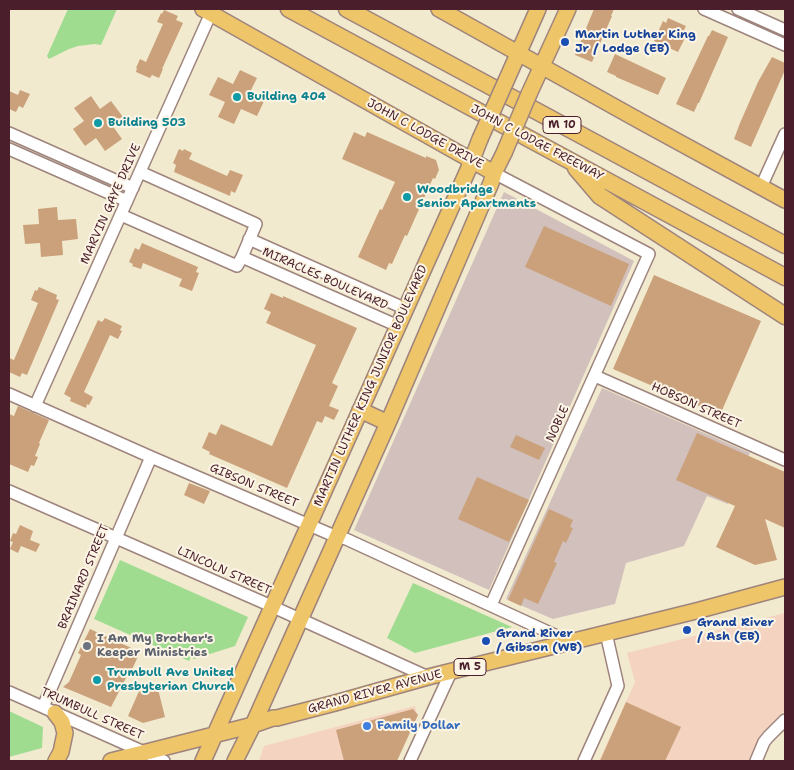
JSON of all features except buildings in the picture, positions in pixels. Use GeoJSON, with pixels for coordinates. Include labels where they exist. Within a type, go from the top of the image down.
{"type":"FeatureCollection","features":[{"type":"Feature","properties":{"kind":"highway","name":"JOHN C LODGE FREEWAY"},"geometry":{"type":"LineString","coordinates":[[289,9],[785,277]]}},
{"type":"Feature","properties":{"kind":"highway","name":"M 10"},"geometry":{"type":"LineString","coordinates":[[347,9],[782,242]]}},
{"type":"Feature","properties":{"kind":"highway"},"geometry":{"type":"LineString","coordinates":[[570,161],[600,196],[785,316]]}},
{"type":"Feature","properties":{"kind":"main road"},"geometry":{"type":"LineString","coordinates":[[439,9],[785,200]]}},
{"type":"Feature","properties":{"kind":"main road","name":"MARTIN LUTHER KING JUNIOR BOULEVARD"},"geometry":{"type":"LineString","coordinates":[[203,761],[406,309],[538,9]]}},
{"type":"Feature","properties":{"kind":"main road"},"geometry":{"type":"LineString","coordinates":[[235,761],[253,725],[388,423],[494,173],[568,9]]}},
{"type":"Feature","properties":{"kind":"main road","name":"JOHN C LODGE DRIVE"},"geometry":{"type":"LineString","coordinates":[[207,11],[494,173]]}},
{"type":"Feature","properties":{"kind":"main road"},"geometry":{"type":"LineString","coordinates":[[360,410],[388,423]]}},
{"type":"Feature","properties":{"kind":"main road","name":"GRAND RIVER AVENUE"},"geometry":{"type":"LineString","coordinates":[[111,761],[785,587]]}},
{"type":"Feature","properties":{"kind":"main road"},"geometry":{"type":"LineString","coordinates":[[49,710],[62,722],[65,733],[61,752],[56,761]]}},
{"type":"Feature","properties":{"kind":"street"},"geometry":{"type":"LineString","coordinates":[[704,9],[785,45]]}},
{"type":"Feature","properties":{"kind":"street"},"geometry":{"type":"LineString","coordinates":[[738,9],[785,30]]}},
{"type":"Feature","properties":{"kind":"street","name":"MARVIN GAYE DRIVE"},"geometry":{"type":"LineString","coordinates":[[36,406],[140,172],[207,11]]}},
{"type":"Feature","properties":{"kind":"street"},"geometry":{"type":"LineString","coordinates":[[9,133],[133,188]]}},
{"type":"Feature","properties":{"kind":"street"},"geometry":{"type":"LineString","coordinates":[[761,187],[785,134]]}},
{"type":"Feature","properties":{"kind":"street"},"geometry":{"type":"LineString","coordinates":[[9,149],[127,201]]}},
{"type":"Feature","properties":{"kind":"street","name":"MIRACLES BOULEVARD"},"geometry":{"type":"LineString","coordinates":[[140,172],[256,224],[239,261]]}},
{"type":"Feature","properties":{"kind":"street","name":"JOHN C LODGE DRIVE"},"geometry":{"type":"LineString","coordinates":[[494,173],[649,254]]}},
{"type":"Feature","properties":{"kind":"street","name":"MIRACLES BOULEVARD"},"geometry":{"type":"LineString","coordinates":[[121,214],[398,326]]}},
{"type":"Feature","properties":{"kind":"street","name":"MIRACLES BOULEVARD"},"geometry":{"type":"LineString","coordinates":[[249,239],[406,309]]}},
{"type":"Feature","properties":{"kind":"street","name":"NOBLE"},"geometry":{"type":"LineString","coordinates":[[491,606],[649,254]]}},
{"type":"Feature","properties":{"kind":"street","name":"HOBSON STREET"},"geometry":{"type":"LineString","coordinates":[[595,376],[785,460]]}},
{"type":"Feature","properties":{"kind":"street","name":"GIBSON STREET"},"geometry":{"type":"LineString","coordinates":[[9,394],[346,540],[570,642]]}},
{"type":"Feature","properties":{"kind":"street","name":"BRAINARD STREET"},"geometry":{"type":"LineString","coordinates":[[49,710],[116,538],[151,457]]}},
{"type":"Feature","properties":{"kind":"street","name":"LINCOLN STREET"},"geometry":{"type":"LineString","coordinates":[[9,491],[428,678]]}},
{"type":"Feature","properties":{"kind":"street"},"geometry":{"type":"LineString","coordinates":[[584,761],[618,686],[606,633]]}},
{"type":"Feature","properties":{"kind":"street"},"geometry":{"type":"LineString","coordinates":[[410,761],[451,672]]}},
{"type":"Feature","properties":{"kind":"street","name":"TRUMBULL STREET"},"geometry":{"type":"LineString","coordinates":[[9,692],[164,761]]}},
{"type":"Feature","properties":{"kind":"street"},"geometry":{"type":"LineString","coordinates":[[756,761],[764,742],[785,720]]}},
{"type":"Feature","properties":{"kind":"shaded area"},"geometry":{"type":"Polygon","coordinates":[[[504,192],[634,261],[489,590],[354,530],[504,192]]]}},
{"type":"Feature","properties":{"kind":"shaded area"},"geometry":{"type":"Polygon","coordinates":[[[602,388],[750,453],[728,504],[707,496],[684,546],[626,563],[615,604],[553,619],[506,599],[602,388]]]}},
{"type":"Feature","properties":{"kind":"shaded area"},"geometry":{"type":"Polygon","coordinates":[[[785,613],[785,710],[763,732],[748,761],[599,761],[635,682],[627,653],[785,613]]]}},
{"type":"Feature","properties":{"kind":"shaded area"},"geometry":{"type":"Polygon","coordinates":[[[415,706],[417,713],[396,761],[259,761],[264,746],[415,706]]]}},
{"type":"Feature","properties":{"kind":"green space"},"geometry":{"type":"Polygon","coordinates":[[[68,9],[117,9],[101,45],[78,46],[49,59],[47,56],[68,9]]]}},
{"type":"Feature","properties":{"kind":"green space"},"geometry":{"type":"Polygon","coordinates":[[[120,560],[248,617],[235,646],[194,659],[191,657],[189,661],[94,619],[120,560]]]}},
{"type":"Feature","properties":{"kind":"green space"},"geometry":{"type":"Polygon","coordinates":[[[413,583],[512,627],[415,653],[387,638],[413,583]]]}},
{"type":"Feature","properties":{"kind":"green space"},"geometry":{"type":"Polygon","coordinates":[[[9,711],[43,727],[42,748],[9,757],[9,711]]]}},
{"type":"Feature","properties":{"kind":"place","name":"Martin Luther King Jr / Lodge (EB)"},"geometry":{"type":"Point","coordinates":[565,42]}},
{"type":"Feature","properties":{"kind":"place","name":"Building 404"},"geometry":{"type":"Point","coordinates":[237,97]}},
{"type":"Feature","properties":{"kind":"place","name":"Building 503"},"geometry":{"type":"Point","coordinates":[98,123]}},
{"type":"Feature","properties":{"kind":"place","name":"Woodbridge Senior Apartments"},"geometry":{"type":"Point","coordinates":[407,197]}},
{"type":"Feature","properties":{"kind":"place","name":"Grand River / Ash (EB)"},"geometry":{"type":"Point","coordinates":[687,630]}},
{"type":"Feature","properties":{"kind":"place","name":"Grand River / Gibson (WB)"},"geometry":{"type":"Point","coordinates":[486,641]}},
{"type":"Feature","properties":{"kind":"place","name":"I Am My Brother's Keeper Ministries"},"geometry":{"type":"Point","coordinates":[87,646]}},
{"type":"Feature","properties":{"kind":"place","name":"Trumbull Ave United Presbyterian Church"},"geometry":{"type":"Point","coordinates":[97,680]}},
{"type":"Feature","properties":{"kind":"place","name":"Family Dollar"},"geometry":{"type":"Point","coordinates":[367,726]}}]}
